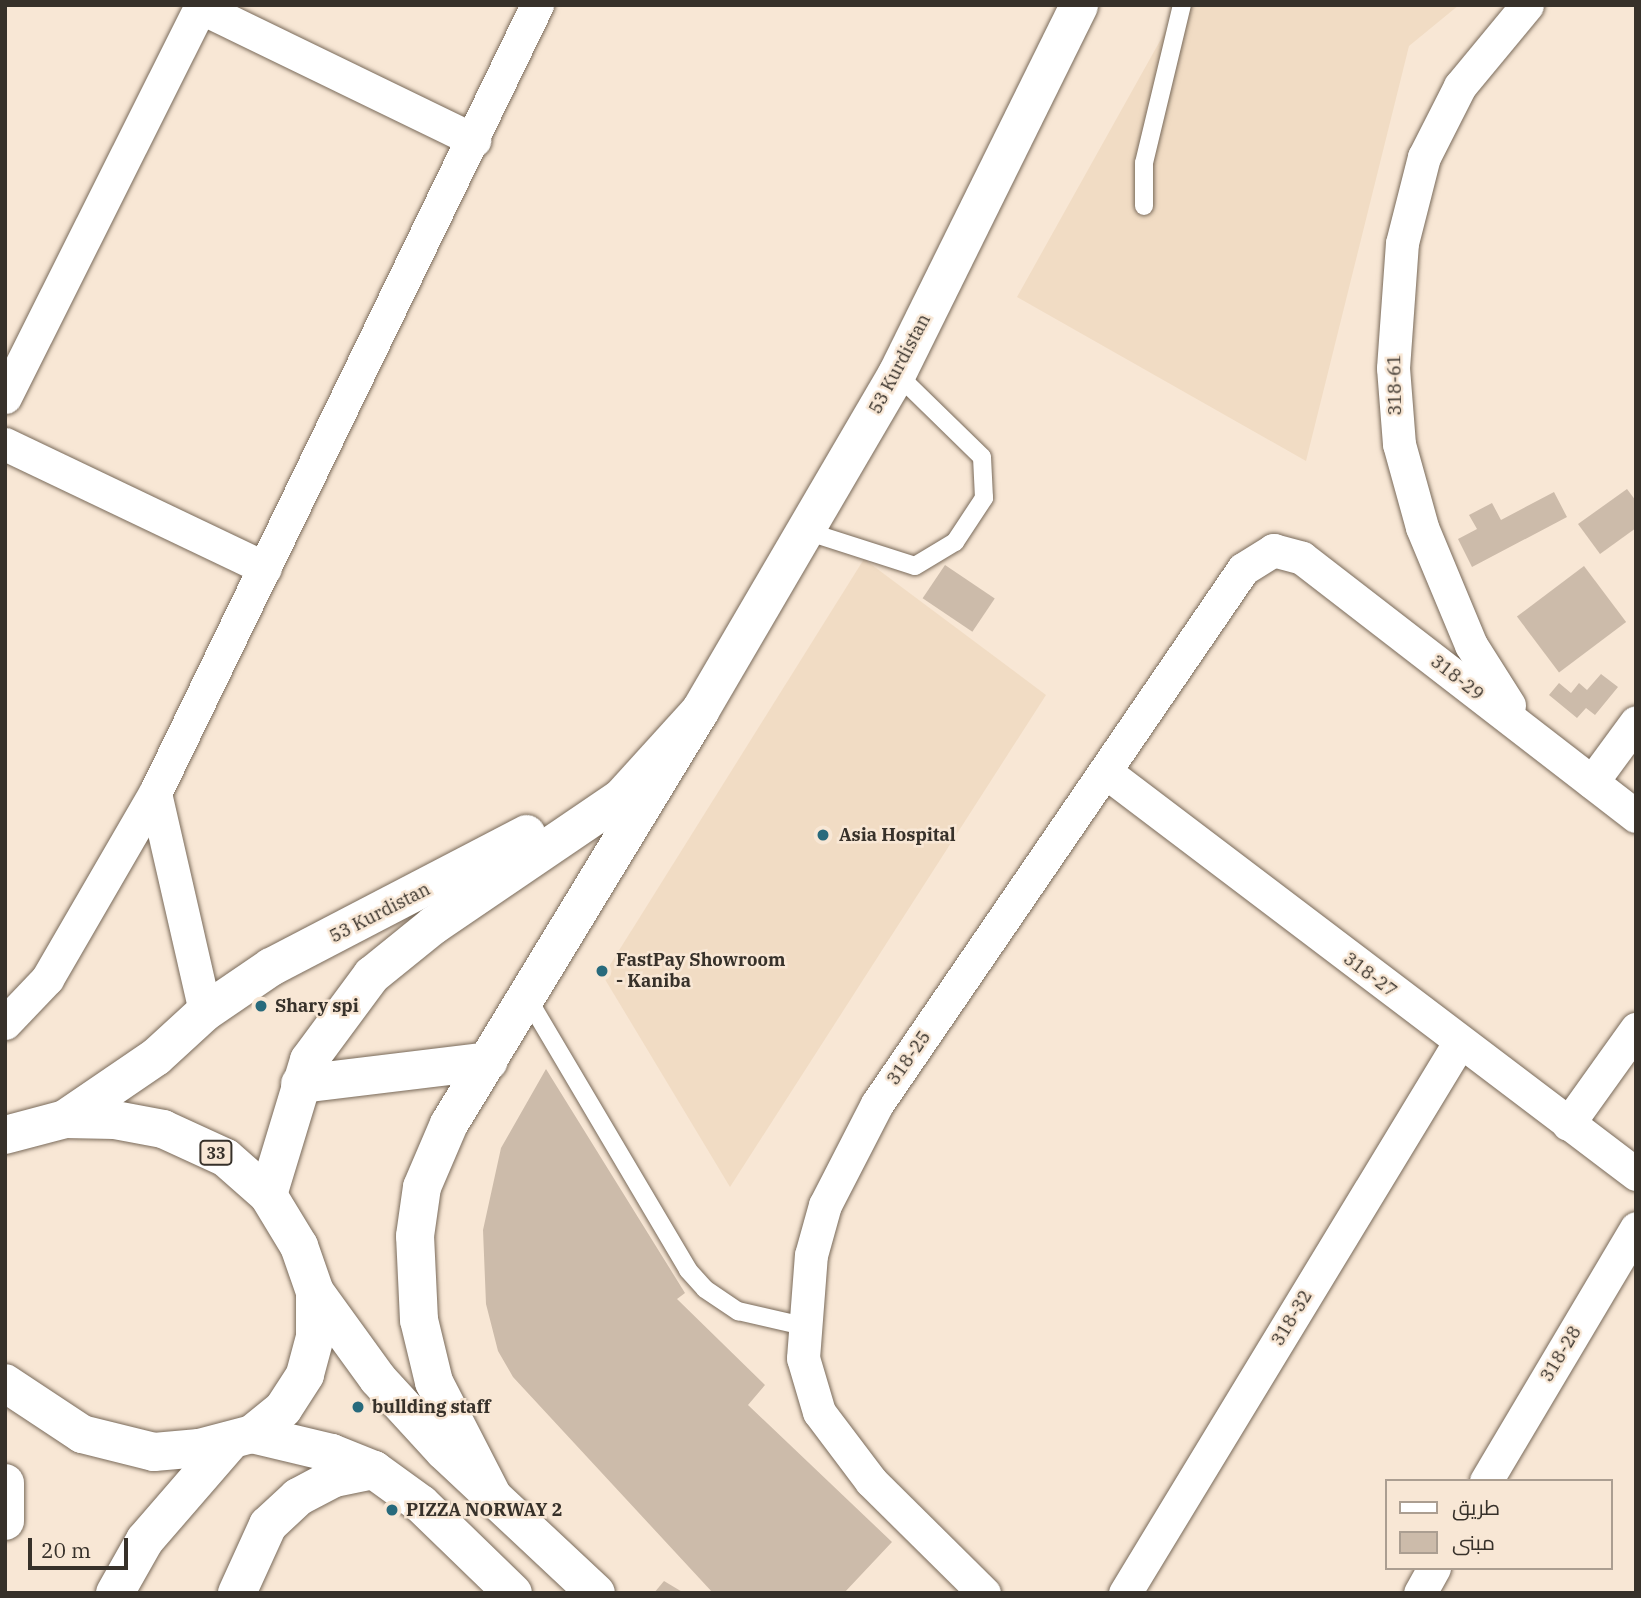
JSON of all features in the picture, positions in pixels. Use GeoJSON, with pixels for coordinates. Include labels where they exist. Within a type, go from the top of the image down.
{"type":"FeatureCollection","features":[{"type":"Feature","properties":{"kind":"main road","name":"53 Kurdistan"},"geometry":{"type":"LineString","coordinates":[[268,1195],[309,1060],[372,975],[435,925],[621,799],[700,711],[897,374],[1079,5]]}},
{"type":"Feature","properties":{"kind":"main road","name":"53 Kurdistan"},"geometry":{"type":"LineString","coordinates":[[65,1119],[156,1057],[205,1012],[271,967],[516,841],[700,711]]}},
{"type":"Feature","properties":{"kind":"main road"},"geometry":{"type":"LineString","coordinates":[[492,1495],[434,1382],[419,1320],[415,1236],[431,1161],[700,711]]}},
{"type":"Feature","properties":{"kind":"main road"},"geometry":{"type":"LineString","coordinates":[[300,1084],[489,1061]]}},
{"type":"Feature","properties":{"kind":"main road","name":"33"},"geometry":{"type":"LineString","coordinates":[[6,1135],[65,1119],[163,1129],[226,1158],[268,1195],[299,1246],[314,1292],[314,1337],[305,1376],[283,1409],[241,1438]]}},
{"type":"Feature","properties":{"kind":"main road","name":"33"},"geometry":{"type":"LineString","coordinates":[[314,1292],[378,1378],[492,1495],[596,1593]]}},
{"type":"Feature","properties":{"kind":"main road"},"geometry":{"type":"LineString","coordinates":[[5,1382],[82,1434],[124,1448],[154,1452],[241,1438],[332,1453],[374,1470],[421,1504],[513,1593]]}},
{"type":"Feature","properties":{"kind":"main road"},"geometry":{"type":"LineString","coordinates":[[116,1593],[145,1540],[241,1438]]}},
{"type":"Feature","properties":{"kind":"main road"},"geometry":{"type":"LineString","coordinates":[[237,1593],[268,1525],[298,1497],[334,1478],[374,1470]]}},
{"type":"Feature","properties":{"kind":"main road"},"geometry":{"type":"LineString","coordinates":[[5,1483],[5,1521]]}},
{"type":"Feature","properties":{"kind":"street"},"geometry":{"type":"LineString","coordinates":[[5,1023],[47,979],[155,793],[474,140],[537,5]]}},
{"type":"Feature","properties":{"kind":"street","name":"318-61"},"geometry":{"type":"LineString","coordinates":[[1527,5],[1460,86],[1424,157],[1399,267],[1394,409],[1408,484],[1471,645],[1488,679],[1558,757]]}},
{"type":"Feature","properties":{"kind":"street"},"geometry":{"type":"LineString","coordinates":[[5,397],[201,6],[474,140]]}},
{"type":"Feature","properties":{"kind":"street"},"geometry":{"type":"LineString","coordinates":[[5,444],[265,568]]}},
{"type":"Feature","properties":{"kind":"street","name":"318-29"},"geometry":{"type":"LineString","coordinates":[[1273,550],[1302,558],[1636,816]]}},
{"type":"Feature","properties":{"kind":"street","name":"318-25"},"geometry":{"type":"LineString","coordinates":[[967,1587],[834,1436],[807,1385],[803,1326],[814,1243],[848,1153],[1243,569],[1273,550]]}},
{"type":"Feature","properties":{"kind":"street"},"geometry":{"type":"LineString","coordinates":[[1592,782],[1636,722]]}},
{"type":"Feature","properties":{"kind":"street","name":"318-27"},"geometry":{"type":"LineString","coordinates":[[1107,773],[1459,1043],[1636,1174]]}},
{"type":"Feature","properties":{"kind":"street"},"geometry":{"type":"LineString","coordinates":[[155,793],[205,1012]]}},
{"type":"Feature","properties":{"kind":"street"},"geometry":{"type":"LineString","coordinates":[[1568,1124],[1636,1029]]}},
{"type":"Feature","properties":{"kind":"street","name":"318-32"},"geometry":{"type":"LineString","coordinates":[[1125,1593],[1459,1043]]}},
{"type":"Feature","properties":{"kind":"street","name":"318-28"},"geometry":{"type":"LineString","coordinates":[[1487,1479],[1636,1228]]}},
{"type":"Feature","properties":{"kind":"street"},"geometry":{"type":"LineString","coordinates":[[1420,1593],[1433,1570]]}},
{"type":"Feature","properties":{"kind":"lane"},"geometry":{"type":"LineString","coordinates":[[1144,206],[1144,163],[1182,5]]}},
{"type":"Feature","properties":{"kind":"lane"},"geometry":{"type":"LineString","coordinates":[[806,531],[915,566],[954,542],[984,498],[982,457],[897,374]]}},
{"type":"Feature","properties":{"kind":"lane"},"geometry":{"type":"LineString","coordinates":[[528,999],[674,1248],[705,1289],[738,1311],[803,1326]]}},
{"type":"Feature","properties":{"kind":"shaded area"},"geometry":{"type":"Polygon","coordinates":[[[1180,5],[1459,5],[1409,46],[1306,461],[1017,297],[1180,5]]]}},
{"type":"Feature","properties":{"kind":"shaded area","name":"Asia Hospital"},"geometry":{"type":"Polygon","coordinates":[[[864,559],[1046,695],[730,1187],[603,976],[864,559]]]}},
{"type":"Feature","properties":{"kind":"building"},"geometry":{"type":"Polygon","coordinates":[[[1627,489],[1636,501],[1636,528],[1600,554],[1578,524],[1627,489]]]}},
{"type":"Feature","properties":{"kind":"building"},"geometry":{"type":"Polygon","coordinates":[[[1554,492],[1567,517],[1472,567],[1458,539],[1477,529],[1469,515],[1492,503],[1501,520],[1554,492]]]}},
{"type":"Feature","properties":{"kind":"building"},"geometry":{"type":"Polygon","coordinates":[[[945,565],[995,599],[972,632],[923,598],[945,565]]]}},
{"type":"Feature","properties":{"kind":"building"},"geometry":{"type":"Polygon","coordinates":[[[1584,566],[1626,622],[1559,672],[1517,617],[1584,566]]]}},
{"type":"Feature","properties":{"kind":"building"},"geometry":{"type":"Polygon","coordinates":[[[1601,674],[1618,687],[1595,715],[1586,708],[1577,718],[1549,695],[1559,683],[1571,693],[1579,683],[1587,690],[1601,674]]]}},
{"type":"Feature","properties":{"kind":"building"},"geometry":{"type":"Polygon","coordinates":[[[546,1069],[685,1293],[677,1299],[765,1385],[748,1405],[892,1542],[844,1593],[713,1593],[513,1377],[498,1351],[486,1304],[483,1230],[501,1148],[546,1069]]]}},
{"type":"Feature","properties":{"kind":"building"},"geometry":{"type":"Polygon","coordinates":[[[664,1581],[684,1593],[654,1593],[664,1581]]]}},
{"type":"Feature","properties":{"kind":"place","name":"Asia Hospital"},"geometry":{"type":"Point","coordinates":[823,835]}},
{"type":"Feature","properties":{"kind":"place","name":"FastPay Showroom - Kaniba"},"geometry":{"type":"Point","coordinates":[602,971]}},
{"type":"Feature","properties":{"kind":"place","name":"Shary spi"},"geometry":{"type":"Point","coordinates":[261,1006]}},
{"type":"Feature","properties":{"kind":"place","name":"bullding staff"},"geometry":{"type":"Point","coordinates":[358,1407]}},
{"type":"Feature","properties":{"kind":"place","name":"PIZZA NORWAY 2"},"geometry":{"type":"Point","coordinates":[392,1510]}}]}
